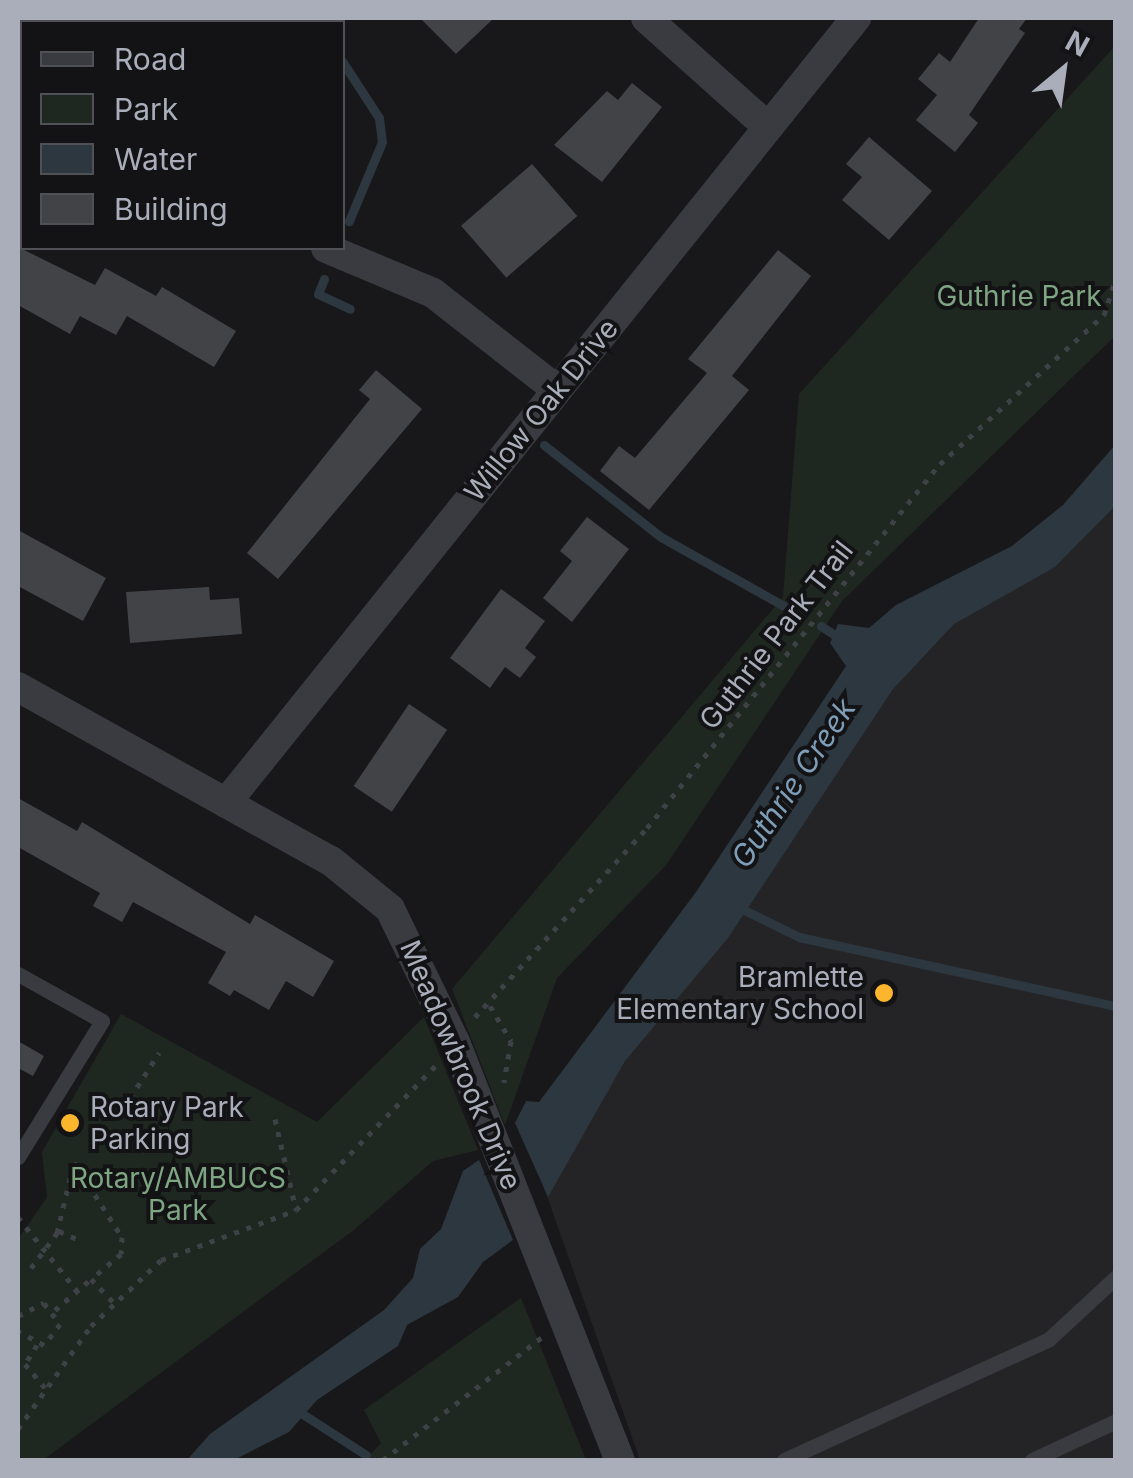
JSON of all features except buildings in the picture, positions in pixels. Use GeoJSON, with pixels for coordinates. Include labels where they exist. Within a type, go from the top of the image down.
{"type":"FeatureCollection","features":[{"type":"Feature","properties":{"kind":"street"},"geometry":{"type":"LineString","coordinates":[[646,18],[768,127]]}},
{"type":"Feature","properties":{"kind":"street","name":"Willow Oak Drive"},"geometry":{"type":"LineString","coordinates":[[226,804],[856,18]]}},
{"type":"Feature","properties":{"kind":"street"},"geometry":{"type":"LineString","coordinates":[[331,250],[434,292],[557,390]]}},
{"type":"Feature","properties":{"kind":"street","name":"Meadowbrook Drive"},"geometry":{"type":"LineString","coordinates":[[18,687],[362,881],[408,935],[620,1460]]}},
{"type":"Feature","properties":{"kind":"lane"},"geometry":{"type":"LineString","coordinates":[[18,974],[102,1021],[18,1157]]}},
{"type":"Feature","properties":{"kind":"lane"},"geometry":{"type":"LineString","coordinates":[[784,1460],[1049,1339],[1116,1277]]}},
{"type":"Feature","properties":{"kind":"lane"},"geometry":{"type":"LineString","coordinates":[[1032,1460],[1116,1421]]}},
{"type":"Feature","properties":{"kind":"path","name":"Guthrie Park Trail"},"geometry":{"type":"LineString","coordinates":[[467,1023],[522,974],[647,828],[940,464],[1104,315],[1116,278]]}},
{"type":"Feature","properties":{"kind":"path"},"geometry":{"type":"LineString","coordinates":[[106,1106],[130,1098],[158,1053]]}},
{"type":"Feature","properties":{"kind":"path"},"geometry":{"type":"LineString","coordinates":[[18,1429],[113,1302],[174,1252],[266,1227],[296,1210],[442,1062]]}},
{"type":"Feature","properties":{"kind":"path"},"geometry":{"type":"LineString","coordinates":[[274,1119],[296,1210]]}},
{"type":"Feature","properties":{"kind":"path"},"geometry":{"type":"LineString","coordinates":[[32,1268],[58,1231],[74,1162],[124,1248],[55,1310]]}},
{"type":"Feature","properties":{"kind":"path"},"geometry":{"type":"LineString","coordinates":[[18,1217],[78,1291]]}},
{"type":"Feature","properties":{"kind":"path"},"geometry":{"type":"LineString","coordinates":[[58,1231],[79,1240]]}},
{"type":"Feature","properties":{"kind":"path"},"geometry":{"type":"LineString","coordinates":[[91,1279],[113,1302]]}},
{"type":"Feature","properties":{"kind":"path"},"geometry":{"type":"LineString","coordinates":[[18,1312],[38,1302],[55,1310]]}},
{"type":"Feature","properties":{"kind":"path"},"geometry":{"type":"LineString","coordinates":[[45,1388],[24,1364],[37,1346],[59,1330],[55,1310]]}},
{"type":"Feature","properties":{"kind":"path"},"geometry":{"type":"LineString","coordinates":[[18,1331],[37,1346]]}},
{"type":"Feature","properties":{"kind":"path"},"geometry":{"type":"LineString","coordinates":[[384,1460],[452,1400],[552,1333]]}},
{"type":"Feature","properties":{"kind":"shaded area","name":"Bramlette Elementary School"},"geometry":{"type":"Polygon","coordinates":[[[1115,488],[1115,1460],[640,1460],[535,1162],[839,719],[1115,488]]]}},
{"type":"Feature","properties":{"kind":"green space","name":"Guthrie Park"},"geometry":{"type":"Polygon","coordinates":[[[1115,46],[1115,336],[842,601],[667,864],[557,978],[505,1125],[452,989],[783,597],[799,394],[1115,46]]]}},
{"type":"Feature","properties":{"kind":"green space","name":"Rotary/AMBUCS Park"},"geometry":{"type":"Polygon","coordinates":[[[121,1014],[317,1122],[424,1017],[478,1150],[433,1161],[355,1229],[43,1460],[18,1460],[18,1239],[47,1197],[42,1152],[121,1014]]]}},
{"type":"Feature","properties":{"kind":"green space"},"geometry":{"type":"Polygon","coordinates":[[[521,1298],[586,1460],[365,1460],[381,1443],[364,1410],[521,1298]]]}},
{"type":"Feature","properties":{"kind":"water","name":"Guthrie Creek"},"geometry":{"type":"Polygon","coordinates":[[[1115,445],[1115,506],[1055,567],[954,624],[893,689],[728,938],[625,1061],[548,1197],[515,1123],[526,1101],[539,1102],[696,892],[846,666],[830,643],[838,624],[869,628],[896,605],[1012,546],[1063,505],[1115,445]]]}},
{"type":"Feature","properties":{"kind":"water"},"geometry":{"type":"Polygon","coordinates":[[[479,1160],[513,1240],[483,1262],[458,1297],[407,1325],[398,1346],[317,1400],[289,1432],[234,1460],[187,1460],[210,1434],[384,1310],[413,1278],[420,1249],[441,1229],[463,1171],[479,1160]]]}},
{"type":"Feature","properties":{"kind":"waterway"},"geometry":{"type":"LineString","coordinates":[[345,66],[379,118],[382,142],[349,221]]}},
{"type":"Feature","properties":{"kind":"waterway"},"geometry":{"type":"LineString","coordinates":[[324,279],[318,294],[350,309]]}},
{"type":"Feature","properties":{"kind":"waterway"},"geometry":{"type":"LineString","coordinates":[[544,445],[661,537],[798,614]]}},
{"type":"Feature","properties":{"kind":"waterway"},"geometry":{"type":"LineString","coordinates":[[821,626],[844,641]]}},
{"type":"Feature","properties":{"kind":"waterway"},"geometry":{"type":"LineString","coordinates":[[738,907],[799,937],[1116,1006]]}},
{"type":"Feature","properties":{"kind":"waterway"},"geometry":{"type":"LineString","coordinates":[[298,1411],[366,1455]]}},
{"type":"Feature","properties":{"kind":"place","name":"Bramlette Elementary School"},"geometry":{"type":"Point","coordinates":[884,993]}},
{"type":"Feature","properties":{"kind":"place","name":"Rotary Park Parking"},"geometry":{"type":"Point","coordinates":[70,1123]}}]}
